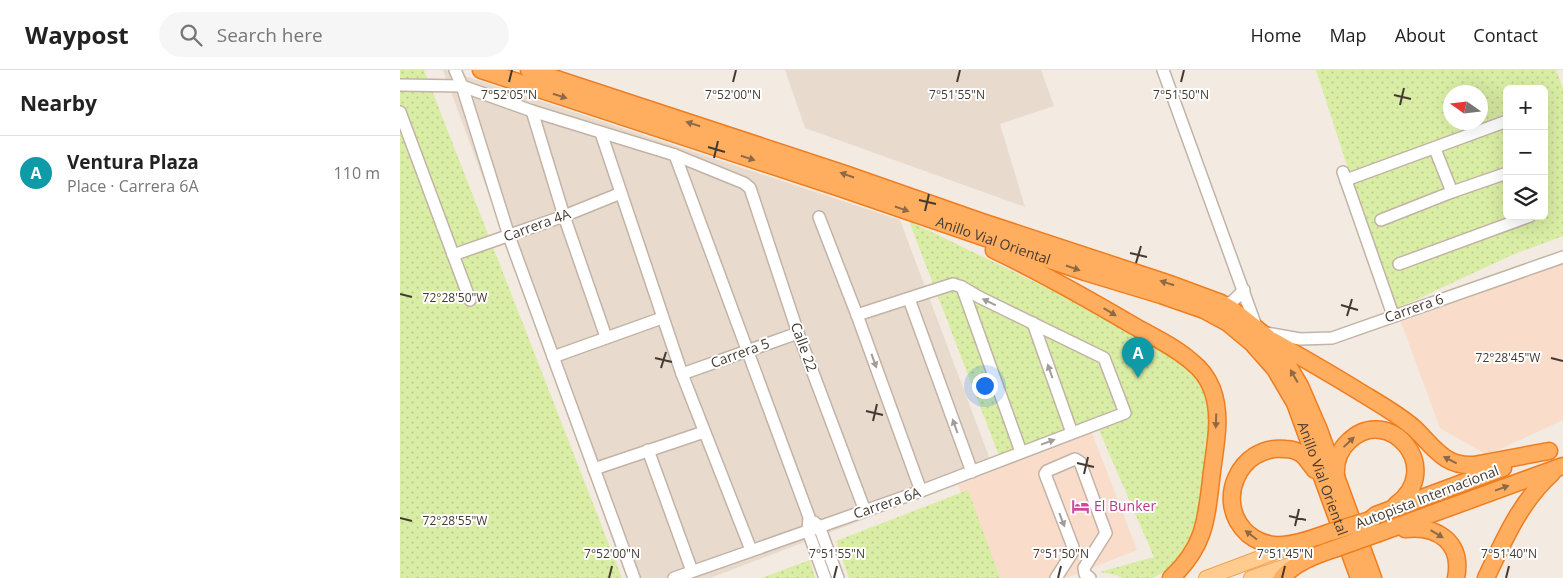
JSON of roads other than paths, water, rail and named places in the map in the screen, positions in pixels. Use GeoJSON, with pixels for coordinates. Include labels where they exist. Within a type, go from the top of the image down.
{"type":"FeatureCollection","features":[{"type":"Feature","properties":{"kind":"highway","name":"Anillo Vial Oriental"},"geometry":{"type":"LineString","coordinates":[[481,70],[831,185],[1214,315],[1234,327],[1252,343],[1269,361],[1288,389],[1331,484],[1365,575]]}},
{"type":"Feature","properties":{"kind":"highway","name":"Anillo Vial Oriental"},"geometry":{"type":"LineString","coordinates":[[529,70],[845,174],[1023,236],[1175,286],[1224,305],[1262,333],[1286,362],[1300,386],[1319,430],[1331,484]]}},
{"type":"Feature","properties":{"kind":"highway"},"geometry":{"type":"LineString","coordinates":[[961,229],[976,241],[1082,295],[1175,350],[1197,366],[1206,378],[1216,402],[1217,420],[1205,522],[1195,550],[1171,578]]}},
{"type":"Feature","properties":{"kind":"highway"},"geometry":{"type":"LineString","coordinates":[[1262,333],[1400,417],[1414,428],[1438,453],[1453,462],[1461,465],[1474,465],[1556,448]]}},
{"type":"Feature","properties":{"kind":"highway"},"geometry":{"type":"LineString","coordinates":[[1313,538],[1284,545],[1270,544],[1256,539],[1245,531],[1237,519],[1232,505],[1232,491],[1236,477],[1243,465],[1261,452],[1289,449],[1302,454],[1331,484],[1342,449],[1352,438],[1366,431],[1381,430],[1388,432],[1402,439],[1411,451],[1416,466],[1412,488],[1379,524]]}},
{"type":"Feature","properties":{"kind":"highway","name":"Autopista Internacional"},"geometry":{"type":"LineString","coordinates":[[1318,554],[1334,549],[1379,524],[1556,448]]}},
{"type":"Feature","properties":{"kind":"highway"},"geometry":{"type":"LineString","coordinates":[[1486,578],[1522,507],[1538,487],[1561,466]]}},
{"type":"Feature","properties":{"kind":"highway","name":"Autopista Internacional"},"geometry":{"type":"LineString","coordinates":[[1313,538],[1331,532],[1379,524],[1561,466]]}},
{"type":"Feature","properties":{"kind":"highway"},"geometry":{"type":"LineString","coordinates":[[1379,524],[1427,528],[1440,534],[1453,550],[1457,563],[1456,578]]}},
{"type":"Feature","properties":{"kind":"highway"},"geometry":{"type":"LineString","coordinates":[[1282,578],[1290,570],[1318,554]]}},
{"type":"Feature","properties":{"kind":"main road","name":"Autopista Internacional"},"geometry":{"type":"LineString","coordinates":[[1206,578],[1313,538]]}},
{"type":"Feature","properties":{"kind":"main road","name":"Autopista Internacional"},"geometry":{"type":"LineString","coordinates":[[1251,578],[1318,554]]}},
{"type":"Feature","properties":{"kind":"street"},"geometry":{"type":"LineString","coordinates":[[456,70],[509,236],[634,578]]}},
{"type":"Feature","properties":{"kind":"street"},"geometry":{"type":"LineString","coordinates":[[1163,70],[1244,290],[1262,333]]}},
{"type":"Feature","properties":{"kind":"street"},"geometry":{"type":"LineString","coordinates":[[400,85],[462,86],[532,111],[675,155],[809,517],[808,531],[825,578]]}},
{"type":"Feature","properties":{"kind":"street"},"geometry":{"type":"LineString","coordinates":[[532,111],[564,216],[606,337]]}},
{"type":"Feature","properties":{"kind":"street"},"geometry":{"type":"LineString","coordinates":[[400,112],[470,300]]}},
{"type":"Feature","properties":{"kind":"street"},"geometry":{"type":"LineString","coordinates":[[1393,315],[1345,176],[1435,148],[1503,123]]}},
{"type":"Feature","properties":{"kind":"street"},"geometry":{"type":"LineString","coordinates":[[601,133],[682,374],[751,550]]}},
{"type":"Feature","properties":{"kind":"street"},"geometry":{"type":"LineString","coordinates":[[1435,148],[1452,192]]}},
{"type":"Feature","properties":{"kind":"street","name":"Calle 22"},"geometry":{"type":"LineString","coordinates":[[675,155],[744,183],[750,188],[798,333],[865,511]]}},
{"type":"Feature","properties":{"kind":"street"},"geometry":{"type":"LineString","coordinates":[[1381,220],[1503,174]]}},
{"type":"Feature","properties":{"kind":"street","name":"Carrera 4A"},"geometry":{"type":"LineString","coordinates":[[453,255],[564,216],[621,193]]}},
{"type":"Feature","properties":{"kind":"street"},"geometry":{"type":"LineString","coordinates":[[819,217],[921,491]]}},
{"type":"Feature","properties":{"kind":"street"},"geometry":{"type":"LineString","coordinates":[[1399,264],[1519,220]]}},
{"type":"Feature","properties":{"kind":"street","name":"Carrera 6"},"geometry":{"type":"LineString","coordinates":[[1262,333],[1300,339],[1332,338],[1393,315],[1563,257]]}},
{"type":"Feature","properties":{"kind":"street"},"geometry":{"type":"LineString","coordinates":[[857,315],[953,284],[1033,323],[1072,433]]}},
{"type":"Feature","properties":{"kind":"street"},"geometry":{"type":"LineString","coordinates":[[962,287],[1021,452]]}},
{"type":"Feature","properties":{"kind":"street"},"geometry":{"type":"LineString","coordinates":[[1224,305],[1232,301],[1244,290]]}},
{"type":"Feature","properties":{"kind":"street"},"geometry":{"type":"LineString","coordinates":[[909,299],[972,472]]}},
{"type":"Feature","properties":{"kind":"street"},"geometry":{"type":"LineString","coordinates":[[553,357],[662,318]]}},
{"type":"Feature","properties":{"kind":"street","name":"Carrera 6A"},"geometry":{"type":"LineString","coordinates":[[674,578],[921,491],[1125,413],[1104,358],[1033,323]]}},
{"type":"Feature","properties":{"kind":"street","name":"Carrera 5"},"geometry":{"type":"LineString","coordinates":[[682,374],[798,333]]}},
{"type":"Feature","properties":{"kind":"street"},"geometry":{"type":"LineString","coordinates":[[594,469],[704,432]]}},
{"type":"Feature","properties":{"kind":"street"},"geometry":{"type":"LineString","coordinates":[[648,450],[692,571]]}},
{"type":"Feature","properties":{"kind":"street"},"geometry":{"type":"LineString","coordinates":[[1056,578],[1072,552],[1073,547],[1046,474],[1047,471],[1076,459],[1080,462],[1106,533],[1084,568],[1085,574],[1090,578]]}},
{"type":"Feature","properties":{"kind":"street"},"geometry":{"type":"LineString","coordinates":[[809,517],[819,526],[838,578]]}},
{"type":"Feature","properties":{"kind":"place","name":"Ventura Plaza"},"geometry":{"type":"Point","coordinates":[1138,378]}},
{"type":"Feature","properties":{"kind":"place","name":"El Bunker"},"geometry":{"type":"Point","coordinates":[1080,506]}}]}
